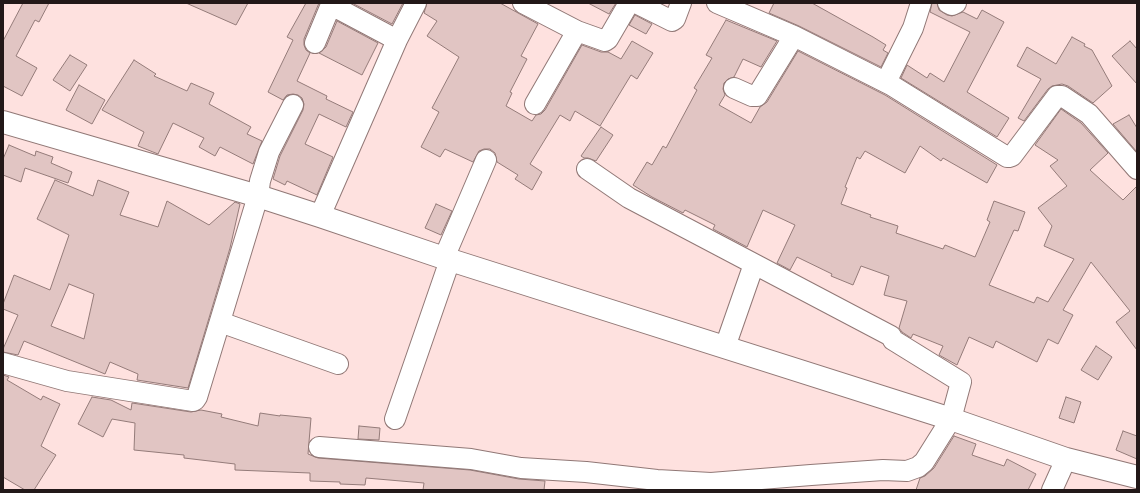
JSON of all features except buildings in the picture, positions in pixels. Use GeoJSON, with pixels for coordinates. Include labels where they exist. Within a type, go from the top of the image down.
{"type":"FeatureCollection","features":[{"type":"Feature","properties":{"kind":"street"},"geometry":{"type":"LineString","coordinates":[[320,216],[397,40],[416,3]]}},
{"type":"Feature","properties":{"kind":"street"},"geometry":{"type":"LineString","coordinates":[[523,3],[576,31],[607,41],[629,3]]}},
{"type":"Feature","properties":{"kind":"street"},"geometry":{"type":"LineString","coordinates":[[636,3],[672,21],[675,19],[681,3]]}},
{"type":"Feature","properties":{"kind":"street"},"geometry":{"type":"LineString","coordinates":[[717,3],[794,36],[886,82],[1009,157],[1056,96],[1062,96],[1089,114],[1137,169]]}},
{"type":"Feature","properties":{"kind":"street"},"geometry":{"type":"LineString","coordinates":[[886,82],[913,28],[921,3]]}},
{"type":"Feature","properties":{"kind":"street"},"geometry":{"type":"LineString","coordinates":[[948,3],[952,5],[956,3]]}},
{"type":"Feature","properties":{"kind":"street"},"geometry":{"type":"LineString","coordinates":[[315,43],[330,7],[332,6],[397,40]]}},
{"type":"Feature","properties":{"kind":"street"},"geometry":{"type":"LineString","coordinates":[[535,104],[576,31]]}},
{"type":"Feature","properties":{"kind":"street"},"geometry":{"type":"LineString","coordinates":[[734,88],[752,96],[757,96],[794,36]]}},
{"type":"Feature","properties":{"kind":"street"},"geometry":{"type":"LineString","coordinates":[[3,363],[67,381],[193,401],[197,397],[220,322],[258,196],[260,181],[269,152],[294,105]]}},
{"type":"Feature","properties":{"kind":"street"},"geometry":{"type":"LineString","coordinates":[[3,122],[258,196],[447,259],[951,419],[1066,459],[1137,477]]}},
{"type":"Feature","properties":{"kind":"street"},"geometry":{"type":"LineString","coordinates":[[395,419],[447,259],[486,160]]}},
{"type":"Feature","properties":{"kind":"street"},"geometry":{"type":"LineString","coordinates":[[319,447],[471,460],[521,468],[586,472],[657,480],[711,483],[883,470],[907,471],[918,467],[924,462],[951,419],[961,382],[894,340],[891,336],[629,198],[587,169]]}},
{"type":"Feature","properties":{"kind":"street"},"geometry":{"type":"LineString","coordinates":[[725,347],[754,264]]}},
{"type":"Feature","properties":{"kind":"street"},"geometry":{"type":"LineString","coordinates":[[220,322],[338,364]]}},
{"type":"Feature","properties":{"kind":"street"},"geometry":{"type":"LineString","coordinates":[[1052,490],[1066,459]]}}]}
